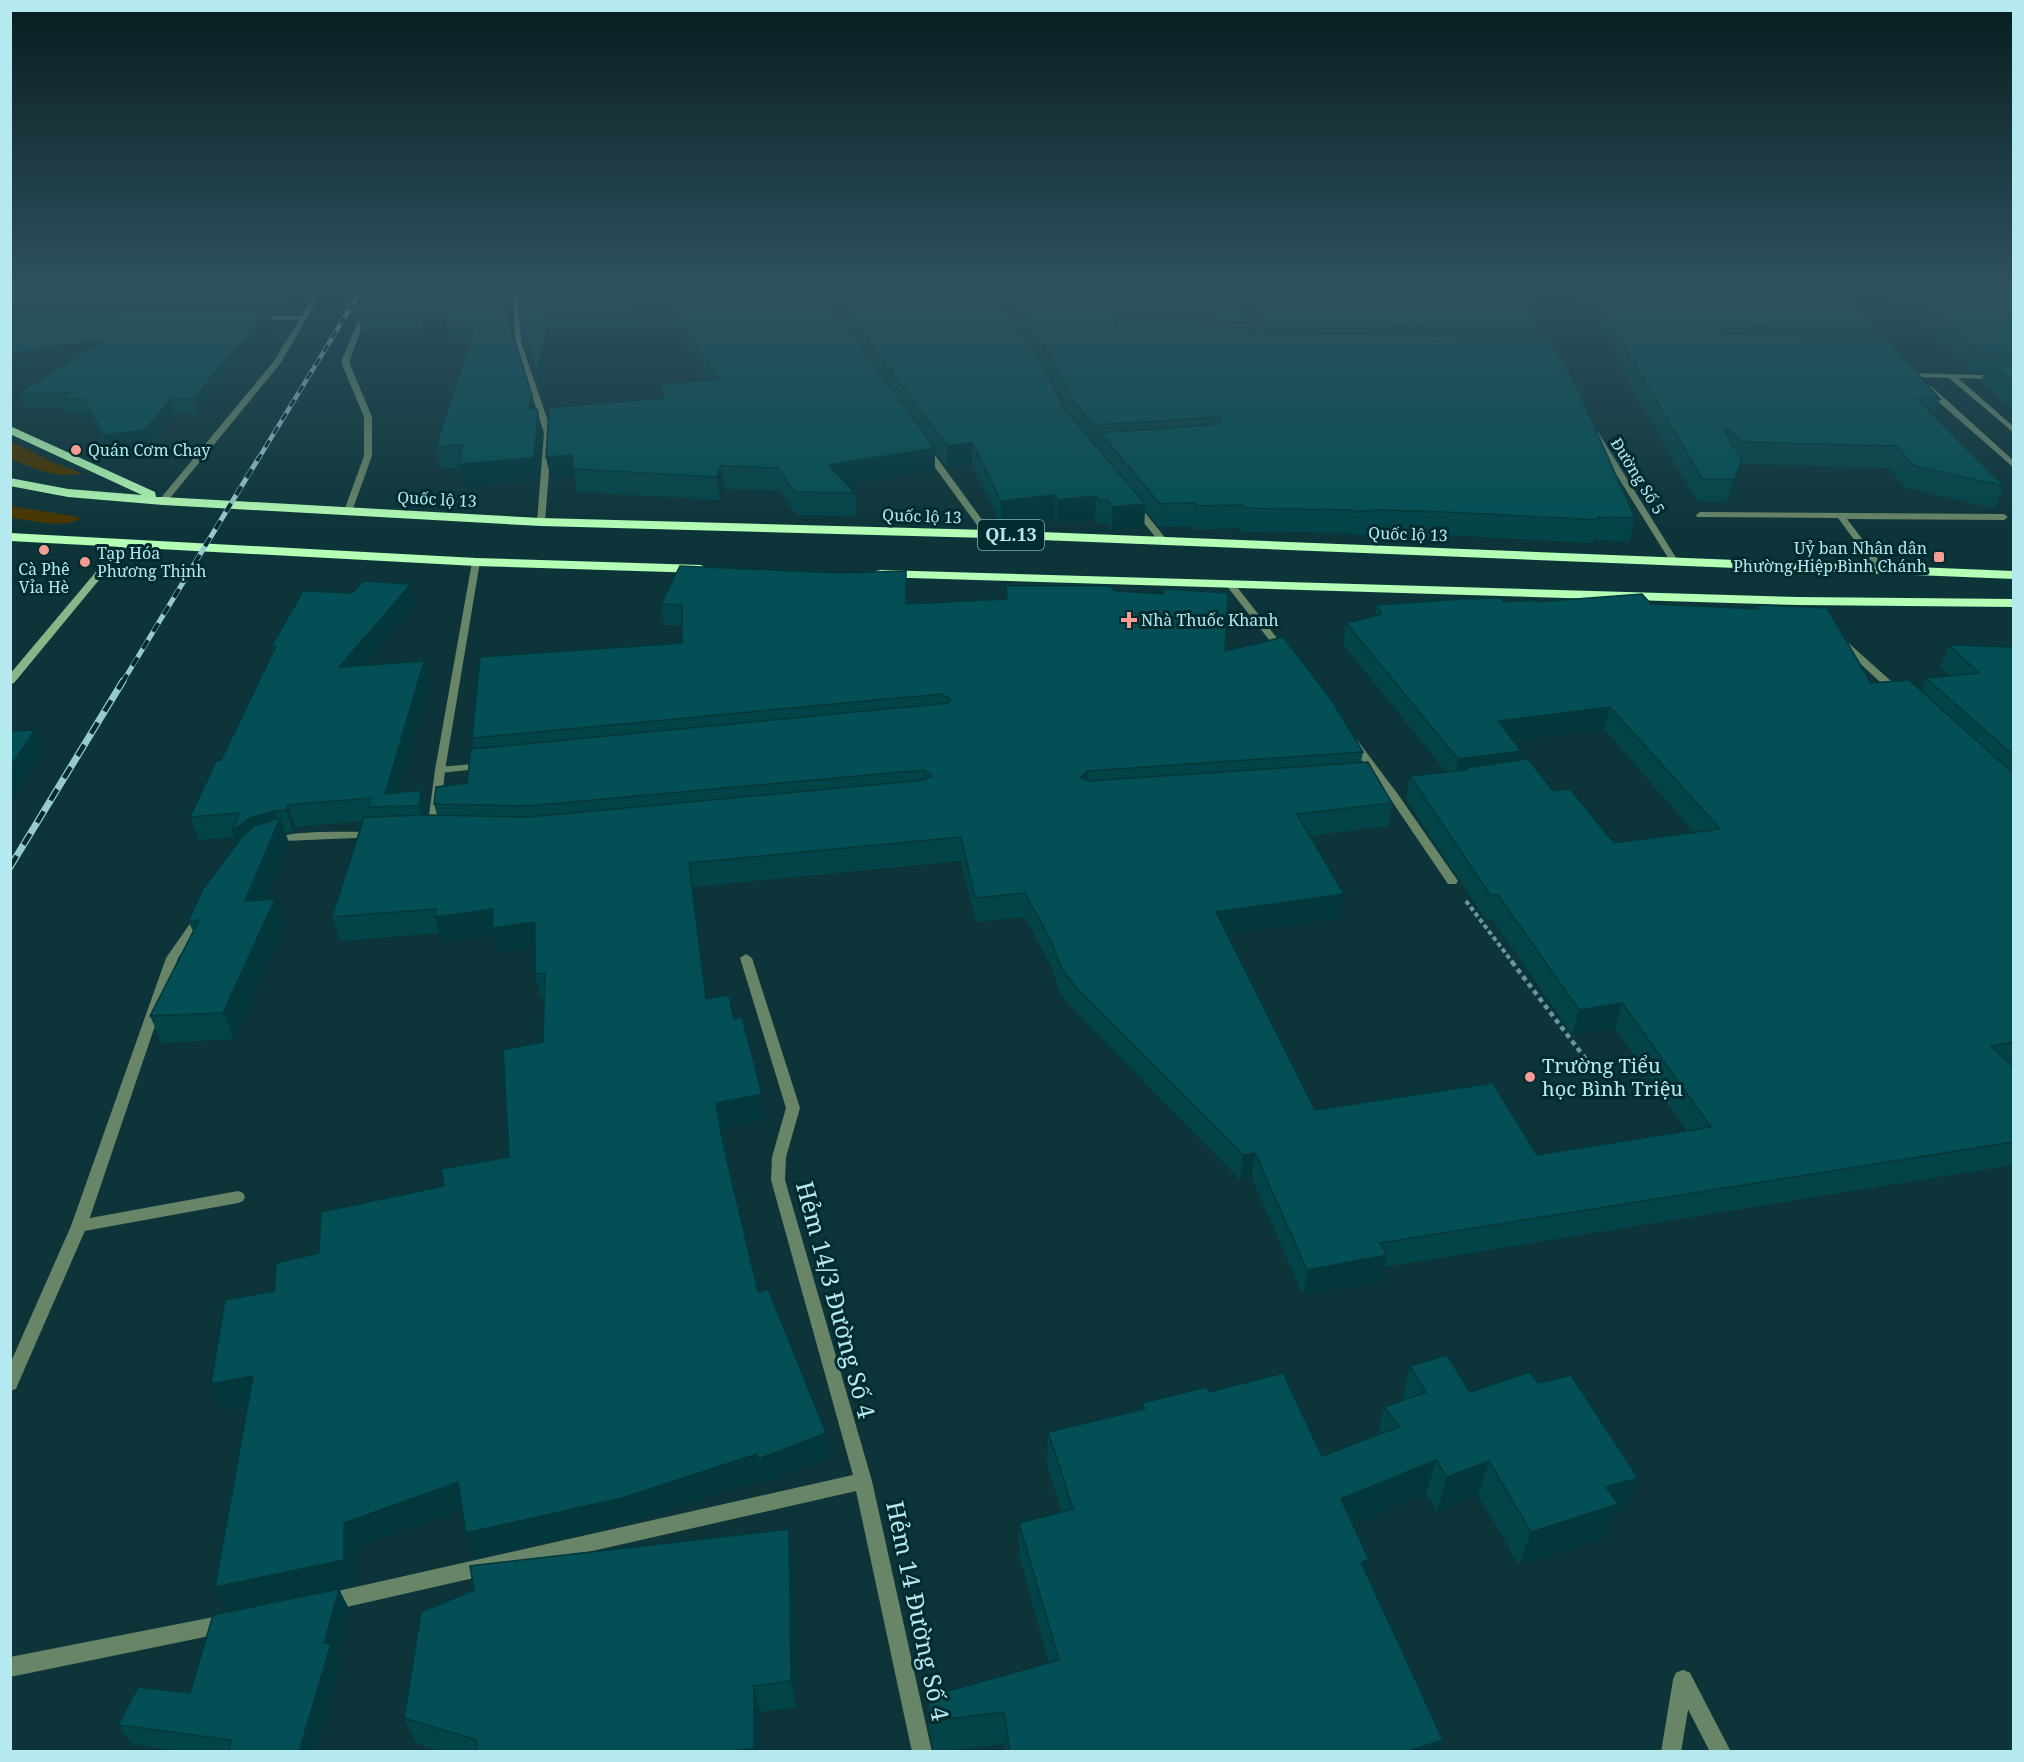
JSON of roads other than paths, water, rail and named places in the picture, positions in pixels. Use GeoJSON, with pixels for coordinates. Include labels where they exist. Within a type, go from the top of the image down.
{"type":"FeatureCollection","features":[{"type":"Feature","properties":{"kind":"highway"},"geometry":{"type":"LineString","coordinates":[[10,429],[163,501]]}},
{"type":"Feature","properties":{"kind":"highway","name":"Quốc lộ 13"},"geometry":{"type":"LineString","coordinates":[[10,482],[68,493],[163,501],[541,522],[988,534],[2013,575]]}},
{"type":"Feature","properties":{"kind":"highway"},"geometry":{"type":"LineString","coordinates":[[10,537],[476,562],[715,569]]}},
{"type":"Feature","properties":{"kind":"highway"},"geometry":{"type":"LineString","coordinates":[[10,545],[47,540]]}},
{"type":"Feature","properties":{"kind":"highway","name":"QL.13"},"geometry":{"type":"LineString","coordinates":[[871,574],[1802,605],[2013,604]]}},
{"type":"Feature","properties":{"kind":"street"},"geometry":{"type":"LineString","coordinates":[[163,501],[274,366]]}},
{"type":"Feature","properties":{"kind":"street"},"geometry":{"type":"LineString","coordinates":[[347,366],[368,417],[368,456],[348,511]]}},
{"type":"Feature","properties":{"kind":"street"},"geometry":{"type":"LineString","coordinates":[[526,366],[548,433],[541,522]]}},
{"type":"Feature","properties":{"kind":"street"},"geometry":{"type":"LineString","coordinates":[[1907,369],[2013,466]]}},
{"type":"Feature","properties":{"kind":"street"},"geometry":{"type":"LineString","coordinates":[[1914,375],[2013,378]]}},
{"type":"Feature","properties":{"kind":"street"},"geometry":{"type":"LineString","coordinates":[[1952,377],[2013,431]]}},
{"type":"Feature","properties":{"kind":"street","name":"Đường Số 5"},"geometry":{"type":"LineString","coordinates":[[1589,424],[1674,561]]}},
{"type":"Feature","properties":{"kind":"street"},"geometry":{"type":"LineString","coordinates":[[920,439],[988,534]]}},
{"type":"Feature","properties":{"kind":"street"},"geometry":{"type":"LineString","coordinates":[[1127,497],[1164,542]]}},
{"type":"Feature","properties":{"kind":"street"},"geometry":{"type":"LineString","coordinates":[[1700,515],[2004,518]]}},
{"type":"Feature","properties":{"kind":"street"},"geometry":{"type":"LineString","coordinates":[[1840,515],[1881,570]]}},
{"type":"Feature","properties":{"kind":"street"},"geometry":{"type":"LineString","coordinates":[[10,681],[124,544]]}},
{"type":"Feature","properties":{"kind":"street"},"geometry":{"type":"LineString","coordinates":[[432,833],[440,770],[476,562]]}},
{"type":"Feature","properties":{"kind":"street"},"geometry":{"type":"LineString","coordinates":[[1231,585],[1288,659]]}},
{"type":"Feature","properties":{"kind":"street"},"geometry":{"type":"LineString","coordinates":[[1833,633],[1902,696]]}},
{"type":"Feature","properties":{"kind":"street"},"geometry":{"type":"LineString","coordinates":[[1346,733],[1375,779],[1399,794],[1452,881]]}},
{"type":"Feature","properties":{"kind":"street"},"geometry":{"type":"LineString","coordinates":[[440,770],[498,765]]}},
{"type":"Feature","properties":{"kind":"street"},"geometry":{"type":"LineString","coordinates":[[259,846],[283,838],[386,835]]}},
{"type":"Feature","properties":{"kind":"street"},"geometry":{"type":"LineString","coordinates":[[10,1384],[79,1226],[172,958],[211,904]]}},
{"type":"Feature","properties":{"kind":"street","name":"Hẻm 14/3 Đường Số 4"},"geometry":{"type":"LineString","coordinates":[[746,958],[793,1107],[779,1157],[778,1179],[862,1481]]}},
{"type":"Feature","properties":{"kind":"street"},"geometry":{"type":"LineString","coordinates":[[79,1226],[238,1197]]}},
{"type":"Feature","properties":{"kind":"street"},"geometry":{"type":"LineString","coordinates":[[314,1606],[862,1481]]}},
{"type":"Feature","properties":{"kind":"street","name":"Hẻm 14 Đường Số 4"},"geometry":{"type":"LineString","coordinates":[[862,1481],[922,1752]]}},
{"type":"Feature","properties":{"kind":"street"},"geometry":{"type":"LineString","coordinates":[[10,1667],[244,1620]]}},
{"type":"Feature","properties":{"kind":"street"},"geometry":{"type":"LineString","coordinates":[[1671,1752],[1683,1680],[1721,1752]]}},
{"type":"Feature","properties":{"kind":"railway"},"geometry":{"type":"LineString","coordinates":[[257,461],[315,366]]}},
{"type":"Feature","properties":{"kind":"railway"},"geometry":{"type":"LineString","coordinates":[[122,683],[258,459]]}},
{"type":"Feature","properties":{"kind":"railway"},"geometry":{"type":"LineString","coordinates":[[10,867],[123,681]]}},
{"type":"Feature","properties":{"kind":"place","name":"Quán Cơm Chay"},"geometry":{"type":"Point","coordinates":[76,450]}},
{"type":"Feature","properties":{"kind":"place","name":"Cà Phê Vỉa Hè"},"geometry":{"type":"Point","coordinates":[44,550]}},
{"type":"Feature","properties":{"kind":"place","name":"Uỷ ban Nhân dân Phường Hiệp Bình Chánh"},"geometry":{"type":"Point","coordinates":[1939,557]}},
{"type":"Feature","properties":{"kind":"place","name":"Tạp Hóa Phương Thịnh"},"geometry":{"type":"Point","coordinates":[85,562]}},
{"type":"Feature","properties":{"kind":"place","name":"Nhà Thuốc Khanh"},"geometry":{"type":"Point","coordinates":[1129,620]}},
{"type":"Feature","properties":{"kind":"place","name":"Trường Tiểu học Bình Triệu"},"geometry":{"type":"Point","coordinates":[1530,1077]}}]}
